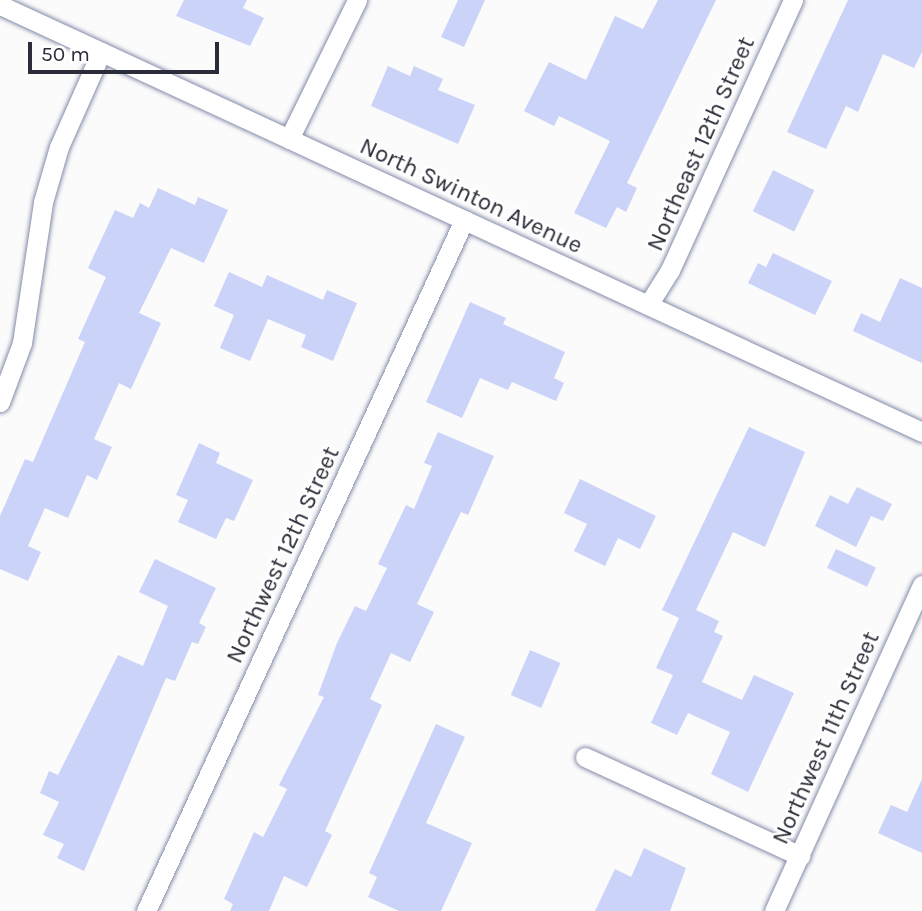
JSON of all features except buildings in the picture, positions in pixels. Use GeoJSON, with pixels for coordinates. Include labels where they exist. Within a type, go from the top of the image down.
{"type":"FeatureCollection","features":[{"type":"Feature","properties":{"kind":"street"},"geometry":{"type":"LineString","coordinates":[[289,139],[357,0]]}},
{"type":"Feature","properties":{"kind":"street","name":"Northeast 12th Street"},"geometry":{"type":"LineString","coordinates":[[648,305],[670,270],[793,0]]}},
{"type":"Feature","properties":{"kind":"street","name":"North Swinton Avenue"},"geometry":{"type":"LineString","coordinates":[[0,5],[922,432]]}},
{"type":"Feature","properties":{"kind":"street"},"geometry":{"type":"LineString","coordinates":[[0,402],[23,343],[36,240],[55,158],[101,52]]}},
{"type":"Feature","properties":{"kind":"street","name":"Northwest 12th Street"},"geometry":{"type":"LineString","coordinates":[[146,911],[464,220]]}},
{"type":"Feature","properties":{"kind":"street","name":"Northwest 11th Street"},"geometry":{"type":"LineString","coordinates":[[774,911],[922,586]]}},
{"type":"Feature","properties":{"kind":"street"},"geometry":{"type":"LineString","coordinates":[[585,757],[800,856]]}}]}
